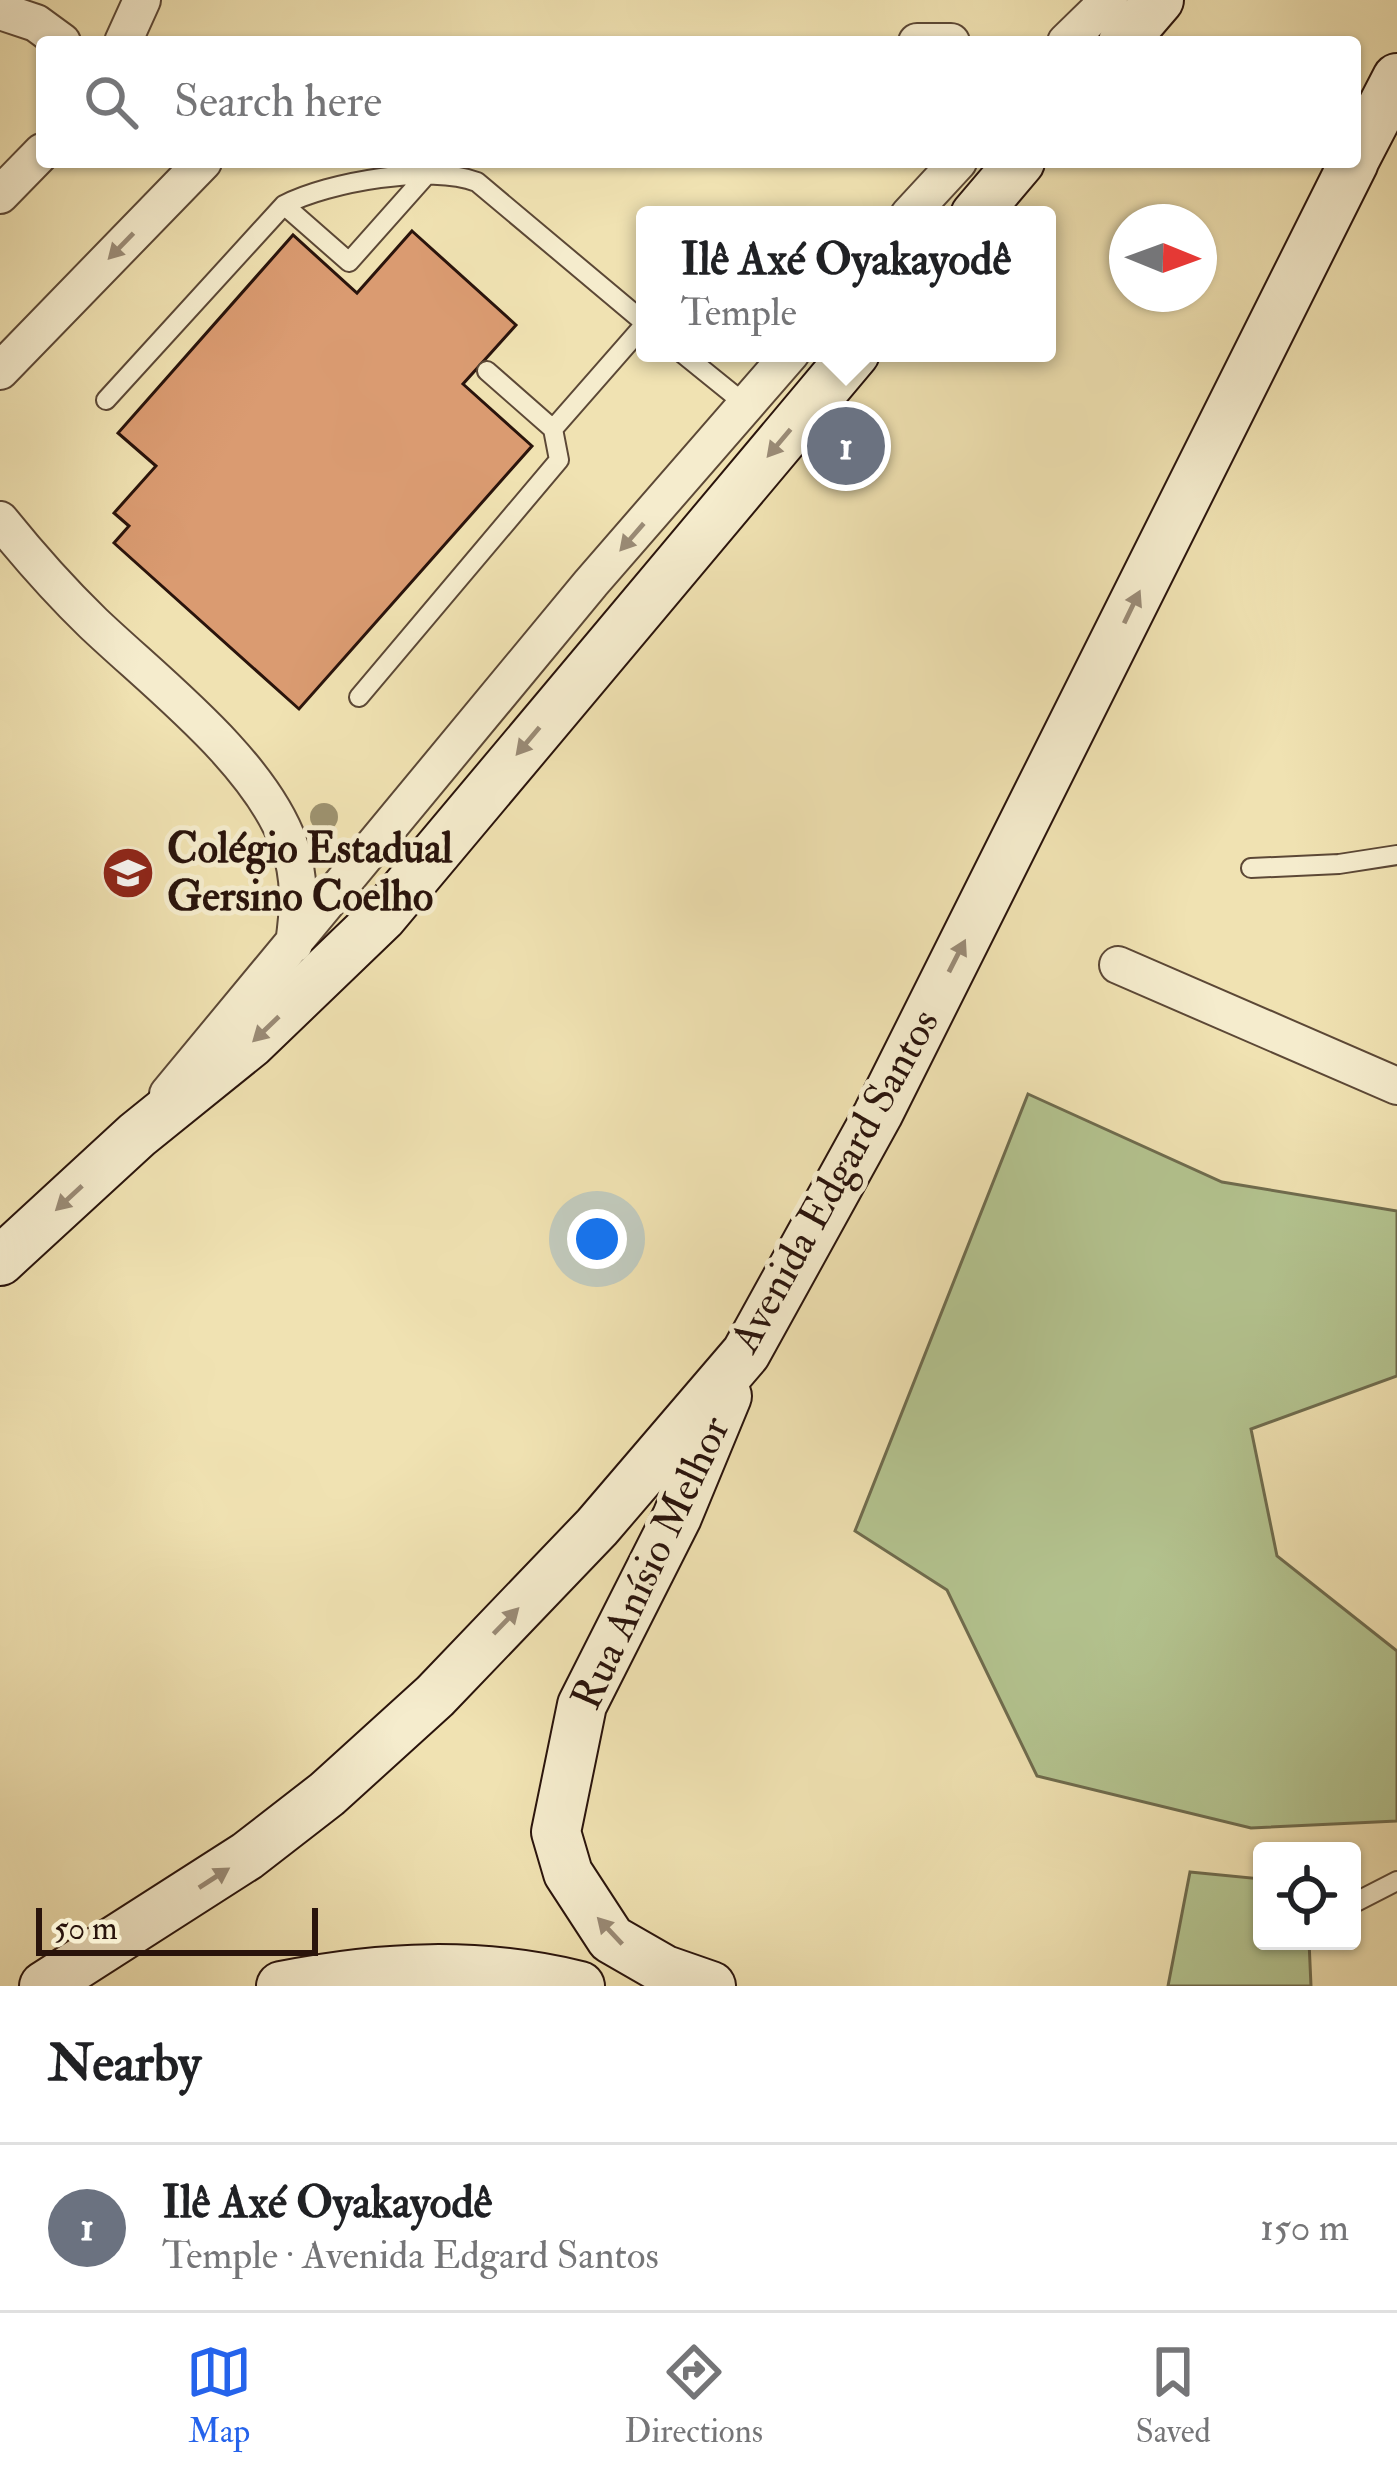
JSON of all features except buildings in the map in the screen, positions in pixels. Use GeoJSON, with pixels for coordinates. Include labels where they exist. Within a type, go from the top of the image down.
{"type":"FeatureCollection","features":[{"type":"Feature","properties":{"kind":"main road"},"geometry":{"type":"LineString","coordinates":[[1128,36],[1159,0]]}},
{"type":"Feature","properties":{"kind":"main road","name":"Avenida Edgard Santos"},"geometry":{"type":"LineString","coordinates":[[1361,147],[1397,78]]}},
{"type":"Feature","properties":{"kind":"main road"},"geometry":{"type":"LineString","coordinates":[[983,206],[1015,168]]}},
{"type":"Feature","properties":{"kind":"main road","name":"Avenida Edgard Santos"},"geometry":{"type":"LineString","coordinates":[[44,1986],[248,1856],[343,1780],[435,1696],[597,1527],[746,1353],[888,1093],[1350,168]]}},
{"type":"Feature","properties":{"kind":"main road"},"geometry":{"type":"LineString","coordinates":[[0,1262],[137,1135],[251,1043],[382,916],[847,362]]}},
{"type":"Feature","properties":{"kind":"main road","name":"Rua Anísio Melhor"},"geometry":{"type":"LineString","coordinates":[[711,1986],[665,1970],[611,1939],[568,1873],[556,1832],[582,1705],[677,1516],[746,1353]]}},
{"type":"Feature","properties":{"kind":"main road"},"geometry":{"type":"LineString","coordinates":[[281,1986],[343,1974],[455,1967],[580,1986]]}},
{"type":"Feature","properties":{"kind":"street"},"geometry":{"type":"LineString","coordinates":[[126,36],[142,0]]}},
{"type":"Feature","properties":{"kind":"street"},"geometry":{"type":"LineString","coordinates":[[1072,36],[1109,0]]}},
{"type":"Feature","properties":{"kind":"street"},"geometry":{"type":"LineString","coordinates":[[0,11],[36,23],[54,36]]}},
{"type":"Feature","properties":{"kind":"street"},"geometry":{"type":"LineString","coordinates":[[0,195],[36,158]]}},
{"type":"Feature","properties":{"kind":"street"},"geometry":{"type":"LineString","coordinates":[[0,371],[197,168]]}},
{"type":"Feature","properties":{"kind":"street"},"geometry":{"type":"LineString","coordinates":[[917,206],[952,168]]}},
{"type":"Feature","properties":{"kind":"street"},"geometry":{"type":"LineString","coordinates":[[137,1135],[208,1041],[783,362]]}},
{"type":"Feature","properties":{"kind":"street"},"geometry":{"type":"LineString","coordinates":[[0,520],[89,619],[217,740],[255,787],[287,838],[297,872],[294,944]]}},
{"type":"Feature","properties":{"kind":"street"},"geometry":{"type":"LineString","coordinates":[[1118,965],[1397,1086]]}},
{"type":"Feature","properties":{"kind":"lane"},"geometry":{"type":"LineString","coordinates":[[284,205],[350,262],[429,172]]}},
{"type":"Feature","properties":{"kind":"lane"},"geometry":{"type":"LineString","coordinates":[[106,400],[284,205],[303,195],[429,172],[454,172],[477,182],[636,315]]}},
{"type":"Feature","properties":{"kind":"lane"},"geometry":{"type":"LineString","coordinates":[[553,429],[636,333]]}},
{"type":"Feature","properties":{"kind":"lane"},"geometry":{"type":"LineString","coordinates":[[693,362],[745,404]]}},
{"type":"Feature","properties":{"kind":"lane"},"geometry":{"type":"LineString","coordinates":[[359,697],[559,460],[553,429],[487,371]]}},
{"type":"Feature","properties":{"kind":"lane"},"geometry":{"type":"LineString","coordinates":[[1251,868],[1340,864],[1397,855]]}},
{"type":"Feature","properties":{"kind":"lane"},"geometry":{"type":"LineString","coordinates":[[1361,1899],[1397,1881]]}},
{"type":"Feature","properties":{"kind":"green space"},"geometry":{"type":"Polygon","coordinates":[[[1028,1094],[1222,1182],[1397,1211],[1397,1376],[1251,1429],[1277,1556],[1397,1651],[1397,1821],[1251,1828],[1037,1776],[947,1590],[855,1531],[1028,1094]]]}},
{"type":"Feature","properties":{"kind":"green space"},"geometry":{"type":"Polygon","coordinates":[[[1190,1872],[1253,1878],[1253,1950],[1309,1950],[1311,1986],[1168,1986],[1190,1872]]]}},
{"type":"Feature","properties":{"kind":"place","name":"Ilê Axé Oyakayodê"},"geometry":{"type":"Point","coordinates":[846,446]}},
{"type":"Feature","properties":{"kind":"place","name":"Colégio Estadual Gersino Coelho"},"geometry":{"type":"Point","coordinates":[128,873]}}]}
